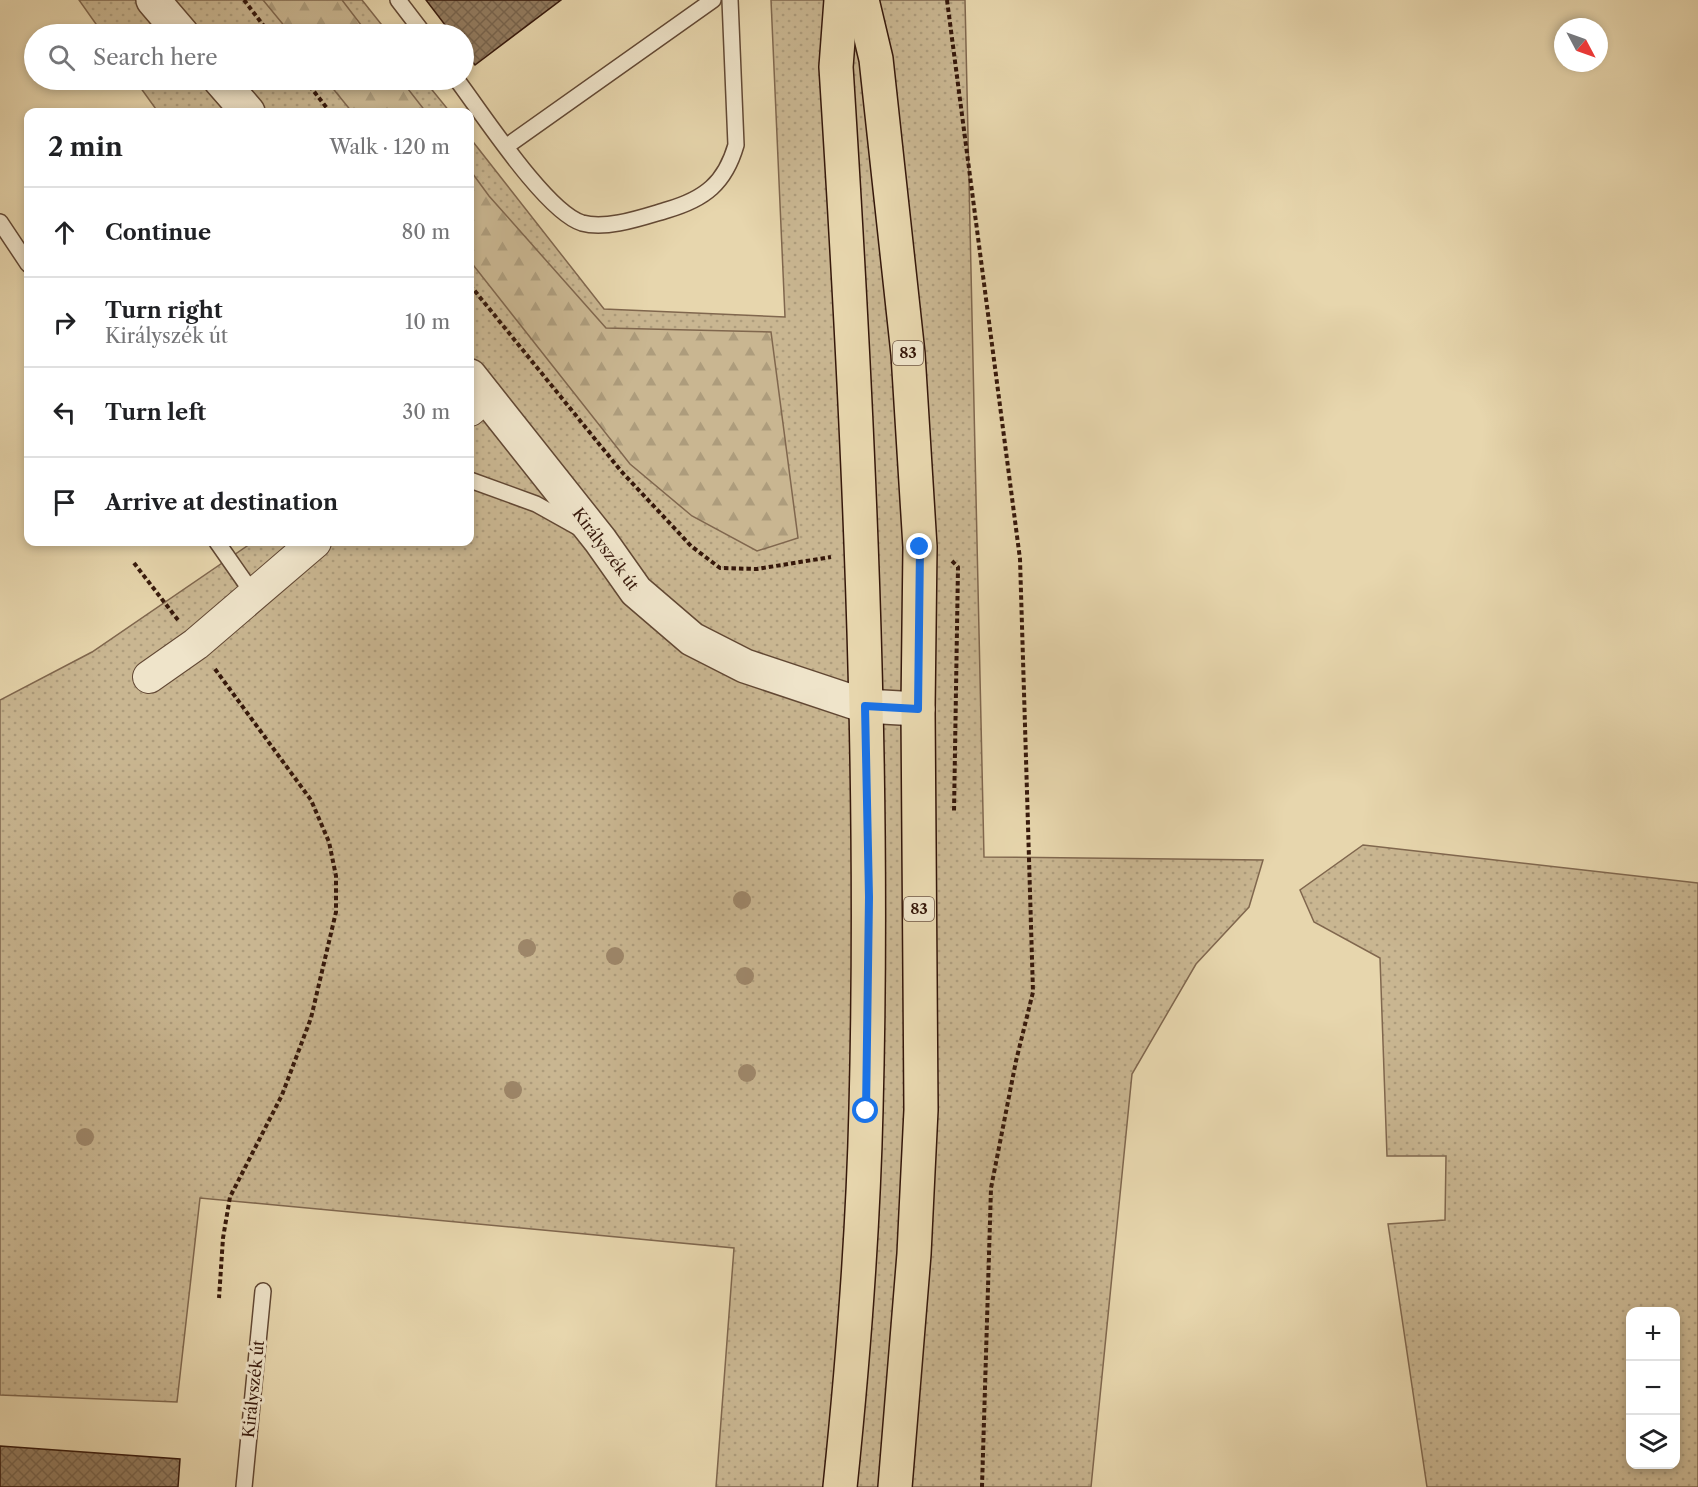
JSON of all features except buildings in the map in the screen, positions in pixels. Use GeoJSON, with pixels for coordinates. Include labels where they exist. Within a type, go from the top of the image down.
{"type":"FeatureCollection","features":[{"type":"Feature","properties":{"kind":"main road"},"geometry":{"type":"LineString","coordinates":[[840,1487],[861,1238],[866,1111],[869,897],[861,552],[836,67],[841,0]]}},
{"type":"Feature","properties":{"kind":"main road","name":"83"},"geometry":{"type":"LineString","coordinates":[[862,0],[876,59],[908,354],[920,547],[918,709],[921,1110],[914,1254],[895,1487]]}},
{"type":"Feature","properties":{"kind":"street"},"geometry":{"type":"LineString","coordinates":[[153,0],[173,24]]}},
{"type":"Feature","properties":{"kind":"street"},"geometry":{"type":"LineString","coordinates":[[229,90],[244,108]]}},
{"type":"Feature","properties":{"kind":"street","name":"Királyszék út"},"geometry":{"type":"LineString","coordinates":[[475,394],[600,540],[636,591],[692,639],[744,666],[865,706],[918,709]]}},
{"type":"Feature","properties":{"kind":"street"},"geometry":{"type":"LineString","coordinates":[[149,676],[196,644],[310,546]]}},
{"type":"Feature","properties":{"kind":"lane"},"geometry":{"type":"LineString","coordinates":[[398,0],[416,24]]}},
{"type":"Feature","properties":{"kind":"lane"},"geometry":{"type":"LineString","coordinates":[[507,146],[713,0]]}},
{"type":"Feature","properties":{"kind":"lane"},"geometry":{"type":"LineString","coordinates":[[465,90],[555,206],[567,216],[582,223],[601,225],[643,217],[688,204],[718,182],[730,164],[736,145],[730,0]]}},
{"type":"Feature","properties":{"kind":"lane"},"geometry":{"type":"LineString","coordinates":[[0,222],[24,258]]}},
{"type":"Feature","properties":{"kind":"lane"},"geometry":{"type":"LineString","coordinates":[[474,481],[536,504],[600,540]]}},
{"type":"Feature","properties":{"kind":"lane"},"geometry":{"type":"LineString","coordinates":[[220,546],[254,595]]}},
{"type":"Feature","properties":{"kind":"lane","name":"Királyszék út"},"geometry":{"type":"LineString","coordinates":[[244,1487],[263,1291]]}},
{"type":"Feature","properties":{"kind":"path"},"geometry":{"type":"LineString","coordinates":[[244,0],[262,24]]}},
{"type":"Feature","properties":{"kind":"path"},"geometry":{"type":"LineString","coordinates":[[947,0],[1020,559],[1033,992],[1016,1061],[991,1188],[982,1487]]}},
{"type":"Feature","properties":{"kind":"path"},"geometry":{"type":"LineString","coordinates":[[313,90],[327,108]]}},
{"type":"Feature","properties":{"kind":"path"},"geometry":{"type":"LineString","coordinates":[[134,563],[310,800],[329,842],[336,876],[336,912],[310,1018],[282,1095],[230,1197],[223,1238],[219,1298]]}},
{"type":"Feature","properties":{"kind":"green space"},"geometry":{"type":"Polygon","coordinates":[[[79,0],[362,0],[381,24],[96,24],[79,0]]]}},
{"type":"Feature","properties":{"kind":"green space"},"geometry":{"type":"Polygon","coordinates":[[[263,0],[342,0],[360,24],[283,24],[263,0]]]}},
{"type":"Feature","properties":{"kind":"green space"},"geometry":{"type":"Polygon","coordinates":[[[771,0],[965,0],[984,857],[1263,860],[1249,907],[1196,964],[1132,1074],[1091,1487],[716,1487],[734,1248],[200,1198],[177,1402],[0,1395],[0,700],[92,652],[247,546],[474,546],[474,143],[604,309],[785,317],[771,0]]]}},
{"type":"Feature","properties":{"kind":"green space"},"geometry":{"type":"Polygon","coordinates":[[[142,90],[432,90],[447,108],[155,108],[142,90]]]}},
{"type":"Feature","properties":{"kind":"green space"},"geometry":{"type":"Polygon","coordinates":[[[334,90],[409,90],[423,108],[349,108],[334,90]]]}},
{"type":"Feature","properties":{"kind":"green space"},"geometry":{"type":"Polygon","coordinates":[[[474,175],[489,196],[606,328],[771,332],[798,538],[757,551],[692,516],[630,464],[474,266],[474,175]]]}},
{"type":"Feature","properties":{"kind":"green space"},"geometry":{"type":"Polygon","coordinates":[[[1363,845],[1698,883],[1698,1487],[1427,1487],[1388,1224],[1445,1220],[1446,1156],[1387,1156],[1380,958],[1314,922],[1300,890],[1363,845]]]}},
{"type":"Feature","properties":{"kind":"route"},"geometry":{"type":"LineString","coordinates":[[866,1111],[869,897],[865,706],[918,709],[920,547]]}}]}
